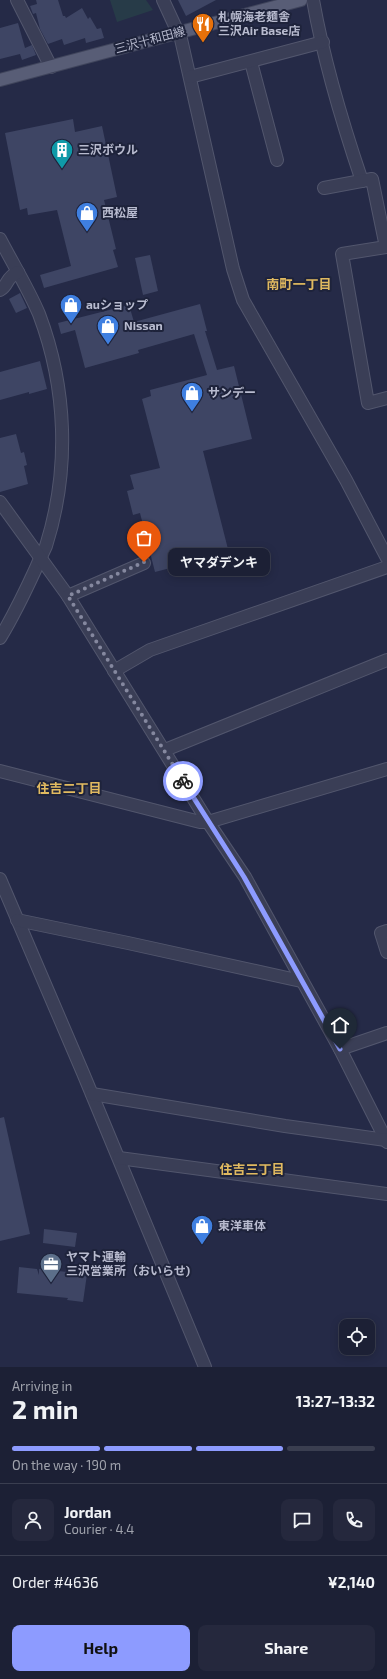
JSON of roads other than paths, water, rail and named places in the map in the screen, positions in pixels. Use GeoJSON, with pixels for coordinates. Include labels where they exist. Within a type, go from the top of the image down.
{"type":"FeatureCollection","features":[{"type":"Feature","properties":{"kind":"main road","name":"三沢十和田線"},"geometry":{"type":"LineString","coordinates":[[0,80],[288,2],[301,0]]}},
{"type":"Feature","properties":{"kind":"street"},"geometry":{"type":"LineString","coordinates":[[17,0],[51,67]]}},
{"type":"Feature","properties":{"kind":"street"},"geometry":{"type":"LineString","coordinates":[[163,0],[179,32],[233,269],[243,300],[346,480],[387,558]]}},
{"type":"Feature","properties":{"kind":"street"},"geometry":{"type":"LineString","coordinates":[[313,0],[341,118],[362,181]]}},
{"type":"Feature","properties":{"kind":"street"},"geometry":{"type":"LineString","coordinates":[[190,77],[323,42]]}},
{"type":"Feature","properties":{"kind":"street"},"geometry":{"type":"LineString","coordinates":[[251,62],[277,160]]}},
{"type":"Feature","properties":{"kind":"street"},"geometry":{"type":"LineString","coordinates":[[324,188],[372,179],[386,247],[342,254],[368,403],[387,398]]}},
{"type":"Feature","properties":{"kind":"street"},"geometry":{"type":"LineString","coordinates":[[0,239],[38,314],[53,359],[62,416],[62,449],[57,503],[45,547],[16,611],[0,638]]}},
{"type":"Feature","properties":{"kind":"street"},"geometry":{"type":"LineString","coordinates":[[0,290],[3,289],[10,276],[18,272]]}},
{"type":"Feature","properties":{"kind":"street"},"geometry":{"type":"LineString","coordinates":[[0,502],[68,596],[208,822],[244,877],[340,1049],[386,1141]]}},
{"type":"Feature","properties":{"kind":"street"},"geometry":{"type":"LineString","coordinates":[[68,596],[144,562]]}},
{"type":"Feature","properties":{"kind":"street"},"geometry":{"type":"LineString","coordinates":[[114,671],[150,650],[268,610],[387,567]]}},
{"type":"Feature","properties":{"kind":"street"},"geometry":{"type":"LineString","coordinates":[[164,750],[387,660]]}},
{"type":"Feature","properties":{"kind":"street"},"geometry":{"type":"LineString","coordinates":[[0,771],[200,822],[208,822],[387,769]]}},
{"type":"Feature","properties":{"kind":"street"},"geometry":{"type":"LineString","coordinates":[[0,879],[119,1158],[205,1367]]}},
{"type":"Feature","properties":{"kind":"street"},"geometry":{"type":"LineString","coordinates":[[17,920],[301,981]]}},
{"type":"Feature","properties":{"kind":"street"},"geometry":{"type":"LineString","coordinates":[[387,931],[381,933],[387,952]]}},
{"type":"Feature","properties":{"kind":"street"},"geometry":{"type":"LineString","coordinates":[[340,1049],[387,1033]]}},
{"type":"Feature","properties":{"kind":"street"},"geometry":{"type":"LineString","coordinates":[[92,1094],[386,1141]]}},
{"type":"Feature","properties":{"kind":"street"},"geometry":{"type":"LineString","coordinates":[[119,1158],[387,1194]]}},
{"type":"Feature","properties":{"kind":"place","name":"札幌海老麺舎 三沢Air Base店"},"geometry":{"type":"Point","coordinates":[203,44]}},
{"type":"Feature","properties":{"kind":"place","name":"三沢ボウル"},"geometry":{"type":"Point","coordinates":[62,170]}},
{"type":"Feature","properties":{"kind":"place","name":"西松屋"},"geometry":{"type":"Point","coordinates":[87,232]}},
{"type":"Feature","properties":{"kind":"place","name":"auショップ"},"geometry":{"type":"Point","coordinates":[71,324]}},
{"type":"Feature","properties":{"kind":"place","name":"Nissan"},"geometry":{"type":"Point","coordinates":[108,346]}},
{"type":"Feature","properties":{"kind":"place","name":"サンデー"},"geometry":{"type":"Point","coordinates":[192,412]}},
{"type":"Feature","properties":{"kind":"place","name":"ヤマダデンキ"},"geometry":{"type":"Point","coordinates":[144,562]}},
{"type":"Feature","properties":{"kind":"place","name":"東洋車体"},"geometry":{"type":"Point","coordinates":[202,1246]}},
{"type":"Feature","properties":{"kind":"place","name":"ヤマト運輸 三沢営業所（おいらせ)"},"geometry":{"type":"Point","coordinates":[51,1284]}},
{"type":"Feature","properties":{"kind":"district","name":"南町一丁目"},"geometry":{"type":"Point","coordinates":[299,284]}},
{"type":"Feature","properties":{"kind":"district","name":"住吉二丁目"},"geometry":{"type":"Point","coordinates":[69,788]}},
{"type":"Feature","properties":{"kind":"district","name":"住吉三丁目"},"geometry":{"type":"Point","coordinates":[252,1169]}}]}
